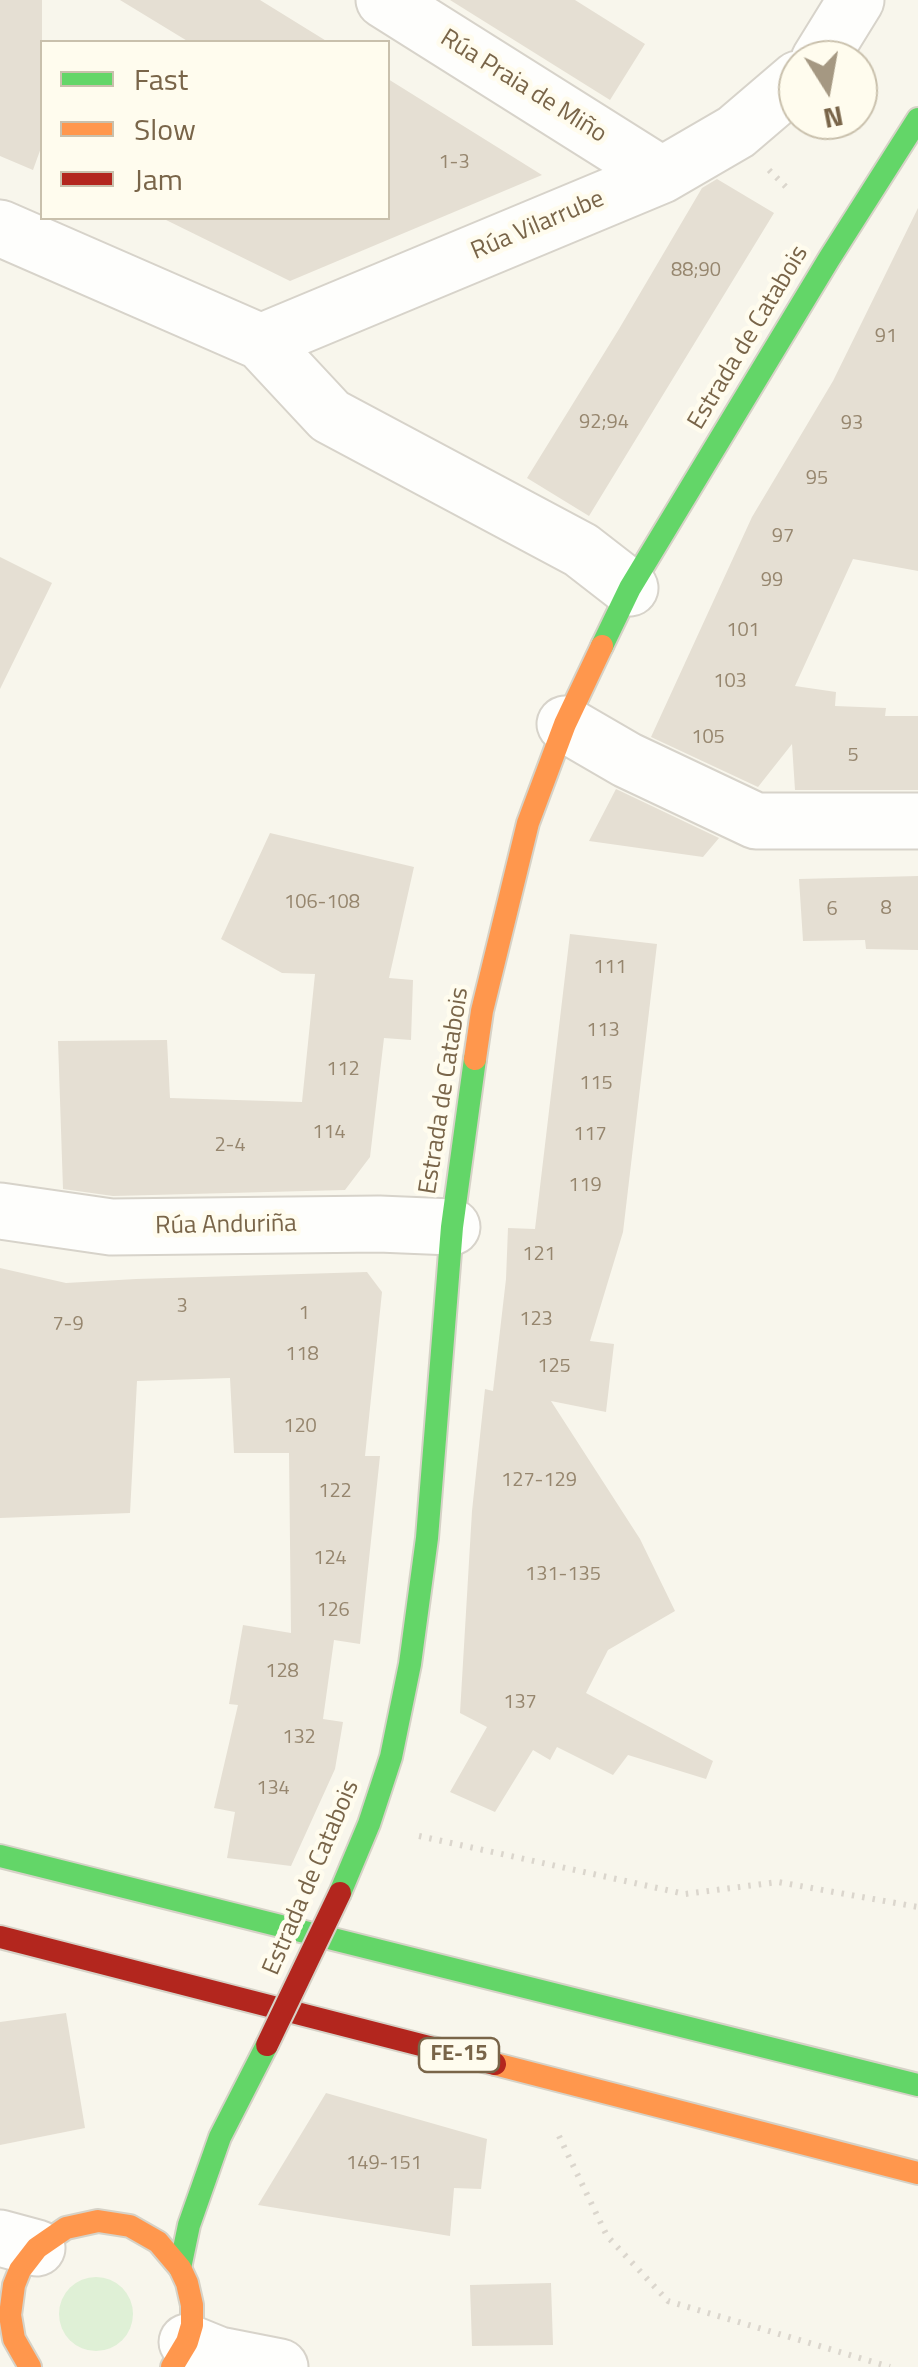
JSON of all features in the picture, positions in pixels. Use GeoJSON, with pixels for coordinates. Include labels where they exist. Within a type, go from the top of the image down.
{"type":"FeatureCollection","features":[{"type":"Feature","properties":{"kind":"main road","name":"Estrada de Catabois"},"geometry":{"type":"LineString","coordinates":[[180,2268],[189,2225],[220,2137],[340,1893],[391,1758],[410,1664],[427,1538],[452,1227],[482,1011],[528,824],[565,724],[630,588],[918,118]]}},
{"type":"Feature","properties":{"kind":"main road"},"geometry":{"type":"LineString","coordinates":[[0,1856],[918,2086]]}},
{"type":"Feature","properties":{"kind":"main road","name":"FE-15"},"geometry":{"type":"LineString","coordinates":[[0,1937],[918,2173]]}},
{"type":"Feature","properties":{"kind":"main road","name":"Estrada de Catabois"},"geometry":{"type":"LineString","coordinates":[[181,2174],[220,2137]]}},
{"type":"Feature","properties":{"kind":"main road"},"geometry":{"type":"LineString","coordinates":[[122,2225],[144,2207]]}},
{"type":"Feature","properties":{"kind":"main road"},"geometry":{"type":"LineString","coordinates":[[27,2362],[14,2339],[10,2315],[10,2300],[20,2270],[17,2250],[66,2228],[98,2222],[130,2226],[158,2242],[180,2268],[192,2305],[192,2324],[179,2354]]}},
{"type":"Feature","properties":{"kind":"main road"},"geometry":{"type":"LineString","coordinates":[[0,2341],[27,2362]]}},
{"type":"Feature","properties":{"kind":"street","name":"Rúa Praia de Miño"},"geometry":{"type":"LineString","coordinates":[[384,0],[662,174]]}},
{"type":"Feature","properties":{"kind":"street"},"geometry":{"type":"LineString","coordinates":[[831,40],[856,0]]}},
{"type":"Feature","properties":{"kind":"street","name":"Rúa Vilarrube"},"geometry":{"type":"LineString","coordinates":[[261,342],[662,174],[736,132],[778,96]]}},
{"type":"Feature","properties":{"kind":"street"},"geometry":{"type":"LineString","coordinates":[[0,228],[261,342],[330,416],[581,550],[630,588]]}},
{"type":"Feature","properties":{"kind":"street"},"geometry":{"type":"LineString","coordinates":[[565,724],[627,760],[756,821],[918,821]]}},
{"type":"Feature","properties":{"kind":"street","name":"Rúa Anduriña"},"geometry":{"type":"LineString","coordinates":[[0,1211],[111,1227],[379,1224],[452,1227]]}},
{"type":"Feature","properties":{"kind":"street"},"geometry":{"type":"LineString","coordinates":[[179,2354],[220,2355],[280,2367]]}},
{"type":"Feature","properties":{"kind":"path"},"geometry":{"type":"LineString","coordinates":[[770,171],[789,190]]}},
{"type":"Feature","properties":{"kind":"path"},"geometry":{"type":"LineString","coordinates":[[369,1824],[685,1894],[778,1882],[918,1907]]}},
{"type":"Feature","properties":{"kind":"path"},"geometry":{"type":"LineString","coordinates":[[554,2126],[607,2236],[668,2301],[890,2367]]}},
{"type":"Feature","properties":{"kind":"green space"},"geometry":{"type":"Polygon","coordinates":[[[96,2277],[122,2288],[133,2314],[122,2340],[96,2351],[70,2340],[59,2314],[70,2288],[96,2277]]]}},
{"type":"Feature","properties":{"kind":"building"},"geometry":{"type":"Polygon","coordinates":[[[0,0],[42,0],[40,151],[33,170],[0,156],[0,0]]]}},
{"type":"Feature","properties":{"kind":"building"},"geometry":{"type":"Polygon","coordinates":[[[120,0],[260,0],[325,40],[186,40],[120,0]]]}},
{"type":"Feature","properties":{"kind":"building"},"geometry":{"type":"Polygon","coordinates":[[[450,0],[575,0],[645,44],[610,100],[450,0]]]}},
{"type":"Feature","properties":{"kind":"building"},"geometry":{"type":"Polygon","coordinates":[[[390,80],[542,175],[290,281],[166,220],[390,220],[390,80]]]}},
{"type":"Feature","properties":{"kind":"building"},"geometry":{"type":"Polygon","coordinates":[[[717,179],[774,213],[589,516],[527,478],[702,188],[717,179]]]}},
{"type":"Feature","properties":{"kind":"building"},"geometry":{"type":"Polygon","coordinates":[[[918,208],[918,571],[853,559],[795,686],[836,692],[835,706],[886,708],[885,716],[918,716],[918,790],[795,790],[792,744],[758,787],[651,737],[752,517],[833,381],[918,208]]]}},
{"type":"Feature","properties":{"kind":"building"},"geometry":{"type":"Polygon","coordinates":[[[0,557],[52,583],[0,689],[0,557]]]}},
{"type":"Feature","properties":{"kind":"building"},"geometry":{"type":"Polygon","coordinates":[[[616,789],[719,838],[703,857],[589,841],[616,789]]]}},
{"type":"Feature","properties":{"kind":"building"},"geometry":{"type":"Polygon","coordinates":[[[270,833],[414,867],[389,978],[413,980],[411,1040],[384,1038],[370,1157],[345,1190],[113,1196],[63,1189],[58,1041],[167,1040],[170,1098],[302,1102],[315,974],[282,973],[221,939],[270,833]]]}},
{"type":"Feature","properties":{"kind":"building"},"geometry":{"type":"Polygon","coordinates":[[[918,876],[918,950],[866,949],[865,940],[803,941],[799,879],[918,876]]]}},
{"type":"Feature","properties":{"kind":"building"},"geometry":{"type":"Polygon","coordinates":[[[570,934],[657,944],[623,1232],[590,1341],[614,1344],[606,1412],[551,1401],[640,1539],[675,1611],[608,1650],[586,1693],[713,1761],[706,1779],[628,1755],[613,1775],[557,1747],[550,1760],[533,1750],[495,1812],[450,1792],[487,1727],[460,1713],[472,1511],[485,1389],[493,1391],[508,1228],[535,1229],[570,934]]]}},
{"type":"Feature","properties":{"kind":"building"},"geometry":{"type":"Polygon","coordinates":[[[0,1268],[66,1283],[367,1272],[382,1292],[365,1456],[380,1456],[360,1644],[334,1640],[323,1719],[343,1722],[335,1769],[291,1866],[227,1858],[235,1812],[214,1808],[238,1705],[229,1704],[243,1625],[291,1633],[289,1453],[234,1453],[230,1378],[137,1381],[130,1513],[0,1518],[0,1268]]]}},
{"type":"Feature","properties":{"kind":"building"},"geometry":{"type":"Polygon","coordinates":[[[66,2013],[85,2128],[0,2145],[0,2022],[66,2013]]]}},
{"type":"Feature","properties":{"kind":"building"},"geometry":{"type":"Polygon","coordinates":[[[326,2093],[487,2139],[481,2189],[454,2188],[450,2236],[258,2205],[326,2093]]]}},
{"type":"Feature","properties":{"kind":"building"},"geometry":{"type":"Polygon","coordinates":[[[551,2283],[553,2345],[472,2346],[470,2285],[551,2283]]]}},
{"type":"Feature","properties":{"kind":"traffic: fast"},"geometry":{"type":"LineString","coordinates":[[602,646],[630,588],[918,119]]}},
{"type":"Feature","properties":{"kind":"traffic: fast"},"geometry":{"type":"LineString","coordinates":[[340,1893],[391,1757],[410,1664],[427,1538],[452,1227],[475,1059]]}},
{"type":"Feature","properties":{"kind":"traffic: fast"},"geometry":{"type":"LineString","coordinates":[[0,1856],[918,2085]]}},
{"type":"Feature","properties":{"kind":"traffic: fast"},"geometry":{"type":"LineString","coordinates":[[180,2268],[189,2225],[220,2137],[267,2045]]}},
{"type":"Feature","properties":{"kind":"traffic: slow"},"geometry":{"type":"LineString","coordinates":[[475,1059],[482,1011],[528,823],[565,724],[602,646]]}},
{"type":"Feature","properties":{"kind":"traffic: slow"},"geometry":{"type":"LineString","coordinates":[[495,2064],[918,2173]]}},
{"type":"Feature","properties":{"kind":"traffic: slow"},"geometry":{"type":"LineString","coordinates":[[30,2367],[14,2339],[10,2315],[20,2270],[37,2248],[66,2228],[98,2221],[130,2226],[158,2242],[180,2268],[192,2305],[192,2325],[172,2367]]}},
{"type":"Feature","properties":{"kind":"traffic: jam"},"geometry":{"type":"LineString","coordinates":[[267,2045],[340,1893]]}},
{"type":"Feature","properties":{"kind":"traffic: jam"},"geometry":{"type":"LineString","coordinates":[[0,1937],[495,2064]]}}]}
